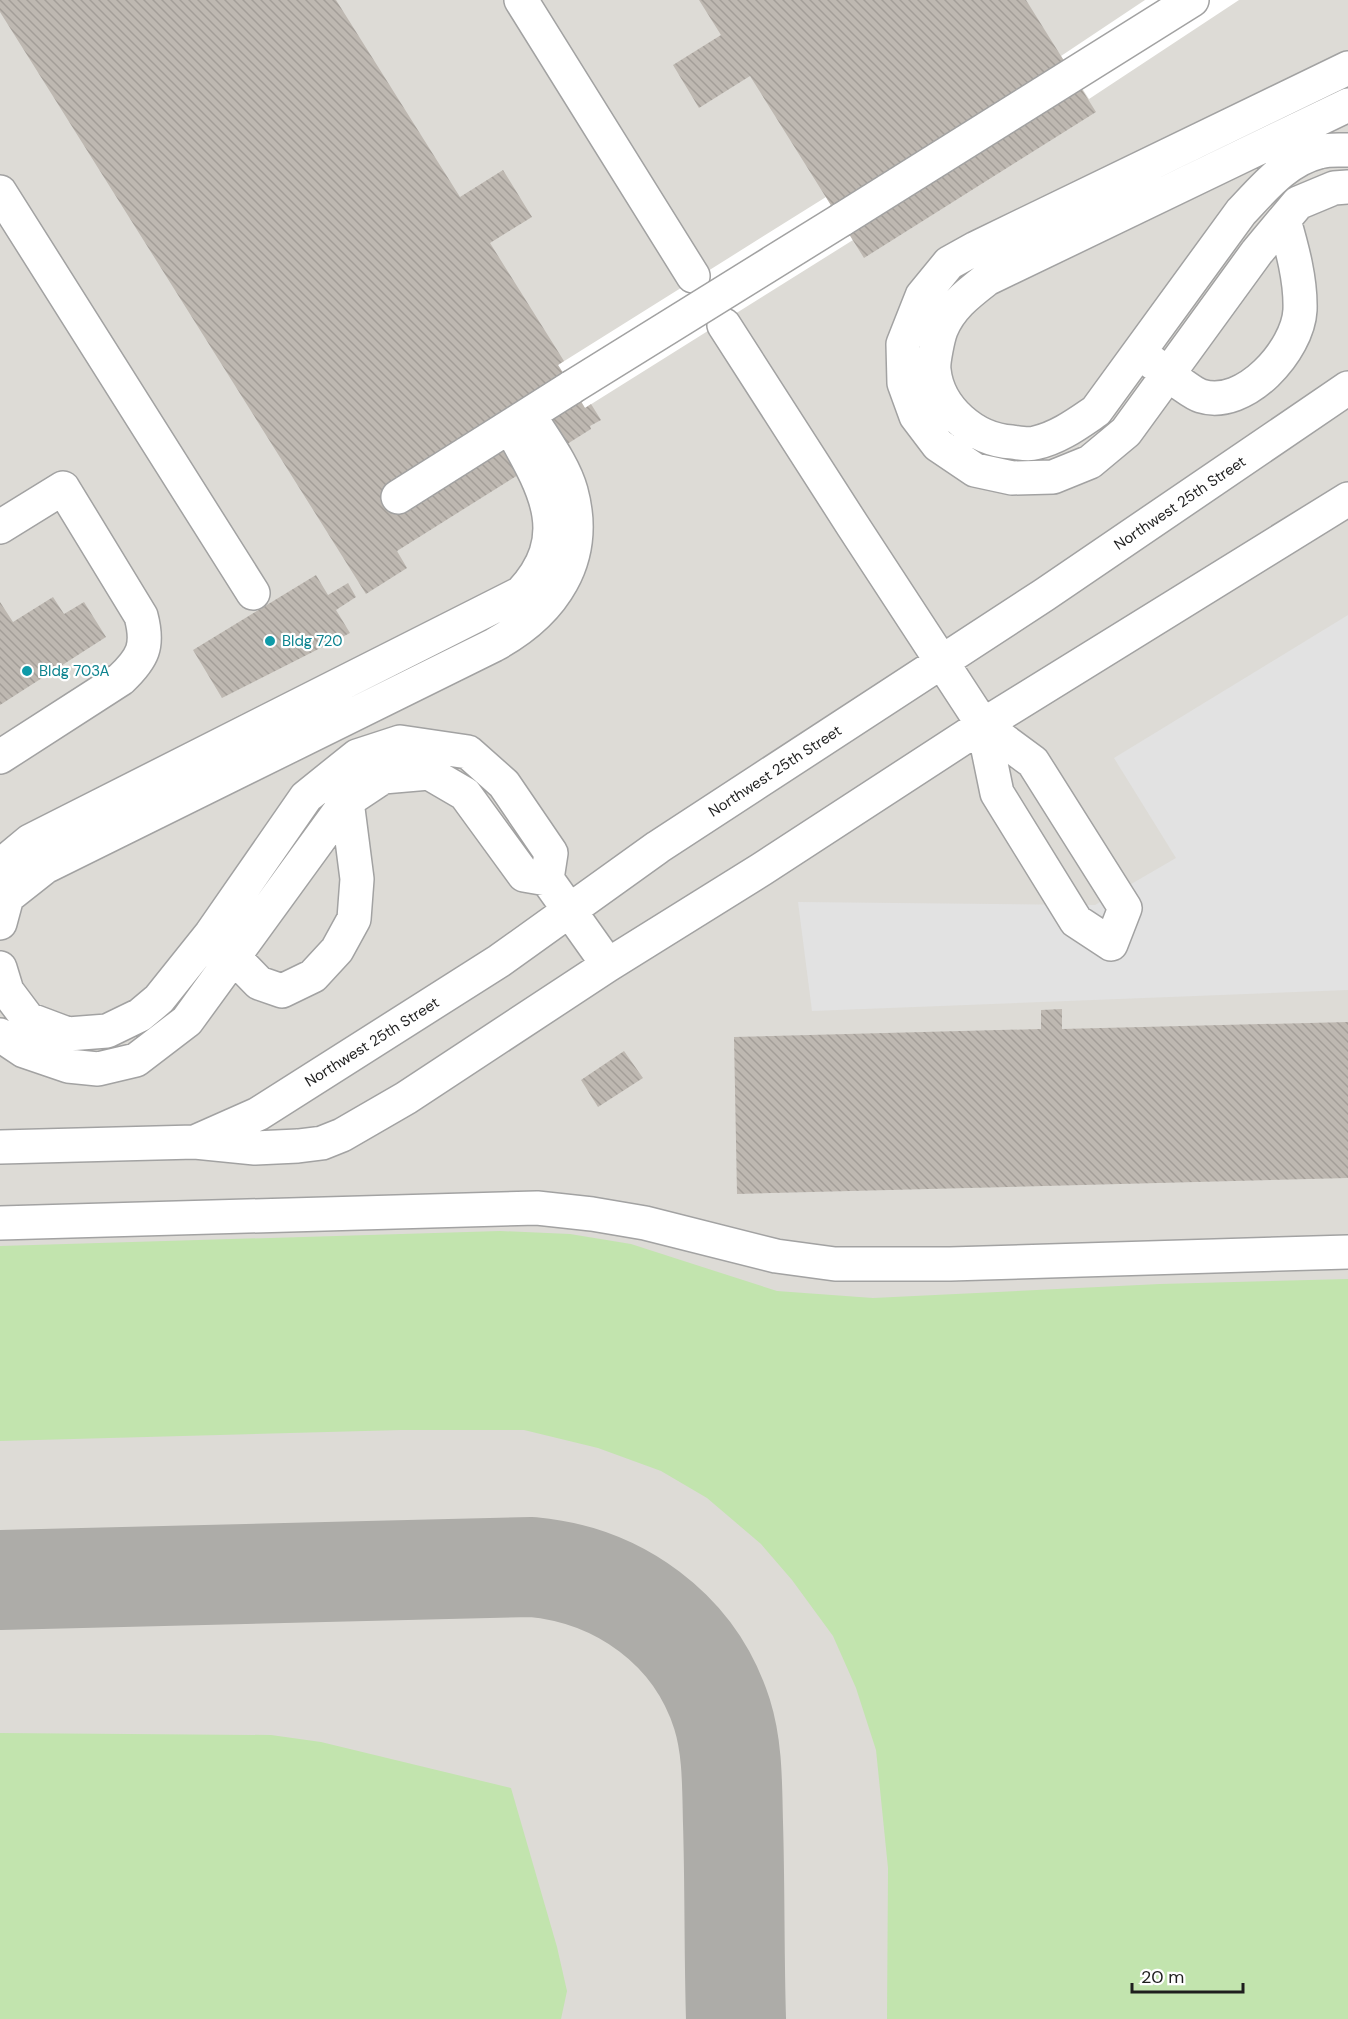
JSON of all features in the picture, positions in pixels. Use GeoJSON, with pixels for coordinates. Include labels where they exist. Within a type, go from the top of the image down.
{"type":"FeatureCollection","features":[{"type":"Feature","properties":{"kind":"street"},"geometry":{"type":"LineString","coordinates":[[521,0],[693,276]]}},
{"type":"Feature","properties":{"kind":"street"},"geometry":{"type":"LineString","coordinates":[[398,497],[1192,0]]}},
{"type":"Feature","properties":{"kind":"street"},"geometry":{"type":"LineString","coordinates":[[1348,68],[949,263],[922,296],[903,344],[904,383],[916,416],[938,446],[975,470],[1012,478],[1053,477],[1090,462],[1126,432],[1257,252],[1298,202],[1334,188],[1348,187]]}},
{"type":"Feature","properties":{"kind":"street"},"geometry":{"type":"LineString","coordinates":[[1348,105],[987,279],[962,298],[942,329],[934,368],[938,387],[952,411],[971,429],[997,441],[1033,444],[1063,433],[1096,411],[1241,213],[1269,182],[1294,162],[1320,152],[1348,150]]}},
{"type":"Feature","properties":{"kind":"street"},"geometry":{"type":"LineString","coordinates":[[0,192],[253,593]]}},
{"type":"Feature","properties":{"kind":"street"},"geometry":{"type":"LineString","coordinates":[[1139,352],[1200,396],[1224,399],[1248,389],[1267,374],[1292,338],[1300,311],[1298,281],[1284,220]]}},
{"type":"Feature","properties":{"kind":"street"},"geometry":{"type":"LineString","coordinates":[[724,325],[983,725],[997,792],[1076,921],[1111,944],[1125,908],[1033,762],[983,725]]}},
{"type":"Feature","properties":{"kind":"street","name":"Northwest 25th Street"},"geometry":{"type":"LineString","coordinates":[[195,1142],[258,1114],[499,961],[658,847],[943,662],[1348,388]]}},
{"type":"Feature","properties":{"kind":"street"},"geometry":{"type":"LineString","coordinates":[[0,923],[8,897],[45,867],[494,645],[525,626],[549,602],[569,570],[574,553],[576,531],[571,490],[542,460],[519,421]]}},
{"type":"Feature","properties":{"kind":"street"},"geometry":{"type":"LineString","coordinates":[[0,866],[30,841],[520,593],[534,578],[546,558],[550,532],[542,460]]}},
{"type":"Feature","properties":{"kind":"street"},"geometry":{"type":"LineString","coordinates":[[0,527],[63,488],[141,616],[146,633],[144,649],[140,657],[121,679],[0,757]]}},
{"type":"Feature","properties":{"kind":"street","name":"Northwest 25th Street"},"geometry":{"type":"LineString","coordinates":[[0,1147],[195,1142],[255,1148],[298,1146],[322,1143],[360,1126],[983,725],[1348,499]]}},
{"type":"Feature","properties":{"kind":"street"},"geometry":{"type":"LineString","coordinates":[[0,968],[7,991],[28,1019],[68,1035],[106,1031],[140,1015],[159,999],[211,934],[306,797],[357,756],[400,742],[468,752],[504,784],[551,853],[547,879],[608,965]]}},
{"type":"Feature","properties":{"kind":"street"},"geometry":{"type":"LineString","coordinates":[[0,1035],[24,1052],[68,1066],[98,1069],[136,1060],[187,1021],[347,801],[383,777],[429,773],[465,794],[524,875],[547,879]]}},
{"type":"Feature","properties":{"kind":"street"},"geometry":{"type":"LineString","coordinates":[[211,934],[259,983],[282,991],[313,976],[338,950],[354,919],[357,879],[347,801]]}},
{"type":"Feature","properties":{"kind":"street"},"geometry":{"type":"LineString","coordinates":[[0,1223],[537,1209],[592,1214],[645,1223],[776,1256],[835,1264],[922,1265],[1348,1252]]}},
{"type":"Feature","properties":{"kind":"shaded area"},"geometry":{"type":"Polygon","coordinates":[[[0,0],[1348,0],[1348,2019],[0,2019],[0,0]]]}},
{"type":"Feature","properties":{"kind":"shaded area"},"geometry":{"type":"Polygon","coordinates":[[[1348,615],[1348,990],[812,1011],[798,902],[1095,905],[1176,858],[1114,758],[1348,615]]]}},
{"type":"Feature","properties":{"kind":"green space"},"geometry":{"type":"Polygon","coordinates":[[[500,1231],[570,1234],[631,1244],[777,1291],[873,1298],[1160,1284],[1348,1279],[1348,2019],[887,2019],[888,1868],[876,1750],[856,1688],[833,1636],[792,1580],[761,1544],[707,1498],[661,1471],[598,1448],[524,1430],[401,1430],[0,1441],[0,1246],[500,1231]]]}},
{"type":"Feature","properties":{"kind":"green space"},"geometry":{"type":"Polygon","coordinates":[[[0,1733],[271,1735],[321,1742],[511,1788],[557,1947],[567,1991],[561,2019],[0,2019],[0,1733]]]}},
{"type":"Feature","properties":{"kind":"pier"},"geometry":{"type":"Polygon","coordinates":[[[1145,0],[1239,0],[1089,99],[1061,56],[1145,0]]]}},
{"type":"Feature","properties":{"kind":"pier"},"geometry":{"type":"Polygon","coordinates":[[[826,197],[853,240],[585,408],[558,365],[826,197]]]}},
{"type":"Feature","properties":{"kind":"building"},"geometry":{"type":"Polygon","coordinates":[[[0,0],[336,0],[460,197],[503,170],[532,217],[490,243],[564,361],[558,365],[585,408],[591,404],[601,420],[590,426],[591,429],[397,551],[407,568],[366,594],[0,12],[0,0]]]}},
{"type":"Feature","properties":{"kind":"building"},"geometry":{"type":"Polygon","coordinates":[[[699,0],[1026,0],[1096,112],[864,258],[750,76],[699,108],[673,65],[721,35],[699,0]]]}},
{"type":"Feature","properties":{"kind":"building","name":"Bldg 720"},"geometry":{"type":"Polygon","coordinates":[[[316,575],[328,595],[348,583],[356,597],[336,610],[350,633],[222,698],[193,650],[316,575]]]}},
{"type":"Feature","properties":{"kind":"building","name":"Bldg 703A"},"geometry":{"type":"Polygon","coordinates":[[[53,597],[64,614],[84,602],[106,637],[0,705],[0,602],[13,622],[53,597]]]}},
{"type":"Feature","properties":{"kind":"building"},"geometry":{"type":"Polygon","coordinates":[[[1062,1009],[1062,1029],[1348,1022],[1348,1178],[737,1194],[734,1037],[1041,1029],[1041,1010],[1062,1009]]]}},
{"type":"Feature","properties":{"kind":"building"},"geometry":{"type":"Polygon","coordinates":[[[624,1051],[643,1078],[598,1107],[581,1080],[624,1051]]]}},
{"type":"Feature","properties":{"kind":"taxiway"},"geometry":{"type":"LineString","coordinates":[[0,1580],[532,1567],[564,1572],[595,1581],[623,1595],[650,1612],[673,1632],[693,1656],[710,1684],[726,1727],[732,1782],[736,2019]]}},
{"type":"Feature","properties":{"kind":"place","name":"Bldg 720"},"geometry":{"type":"Point","coordinates":[270,641]}},
{"type":"Feature","properties":{"kind":"place","name":"Bldg 703A"},"geometry":{"type":"Point","coordinates":[27,671]}}]}
